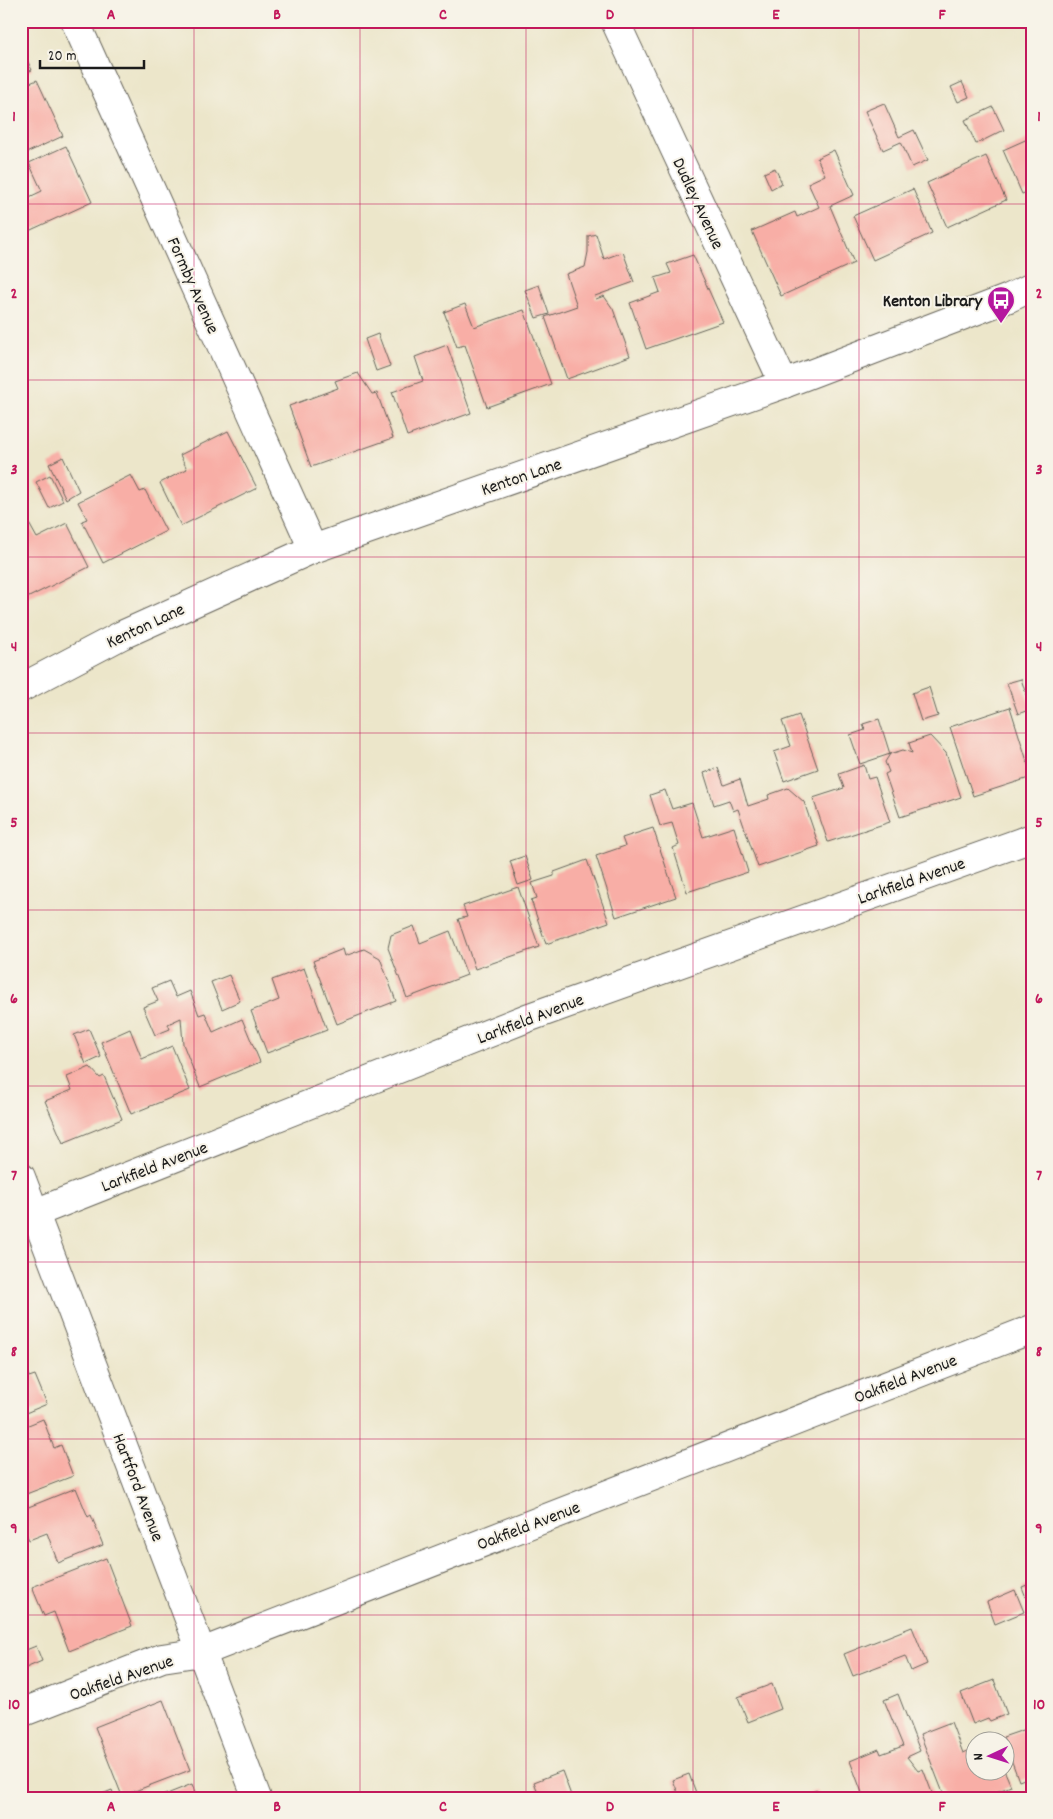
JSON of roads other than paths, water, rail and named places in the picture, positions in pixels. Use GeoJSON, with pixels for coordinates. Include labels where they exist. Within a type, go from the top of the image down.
{"type":"FeatureCollection","features":[{"type":"Feature","properties":{"kind":"street","name":"Formby Avenue"},"geometry":{"type":"LineString","coordinates":[[75,21],[313,549]]}},
{"type":"Feature","properties":{"kind":"street","name":"Dudley Avenue"},"geometry":{"type":"LineString","coordinates":[[615,21],[784,384]]}},
{"type":"Feature","properties":{"kind":"street","name":"Kenton Lane"},"geometry":{"type":"LineString","coordinates":[[21,688],[122,635],[313,549],[784,384],[1009,298],[1032,287]]}},
{"type":"Feature","properties":{"kind":"street","name":"Larkfield Avenue"},"geometry":{"type":"LineString","coordinates":[[34,1213],[527,1018],[1032,838]]}},
{"type":"Feature","properties":{"kind":"street","name":"Hartford Avenue"},"geometry":{"type":"LineString","coordinates":[[21,1177],[257,1798]]}},
{"type":"Feature","properties":{"kind":"street","name":"Oakfield Avenue"},"geometry":{"type":"LineString","coordinates":[[21,1713],[162,1658],[202,1652],[1032,1329]]}},
{"type":"Feature","properties":{"kind":"place","name":"Kenton Library"},"geometry":{"type":"Point","coordinates":[1001,324]}}]}
